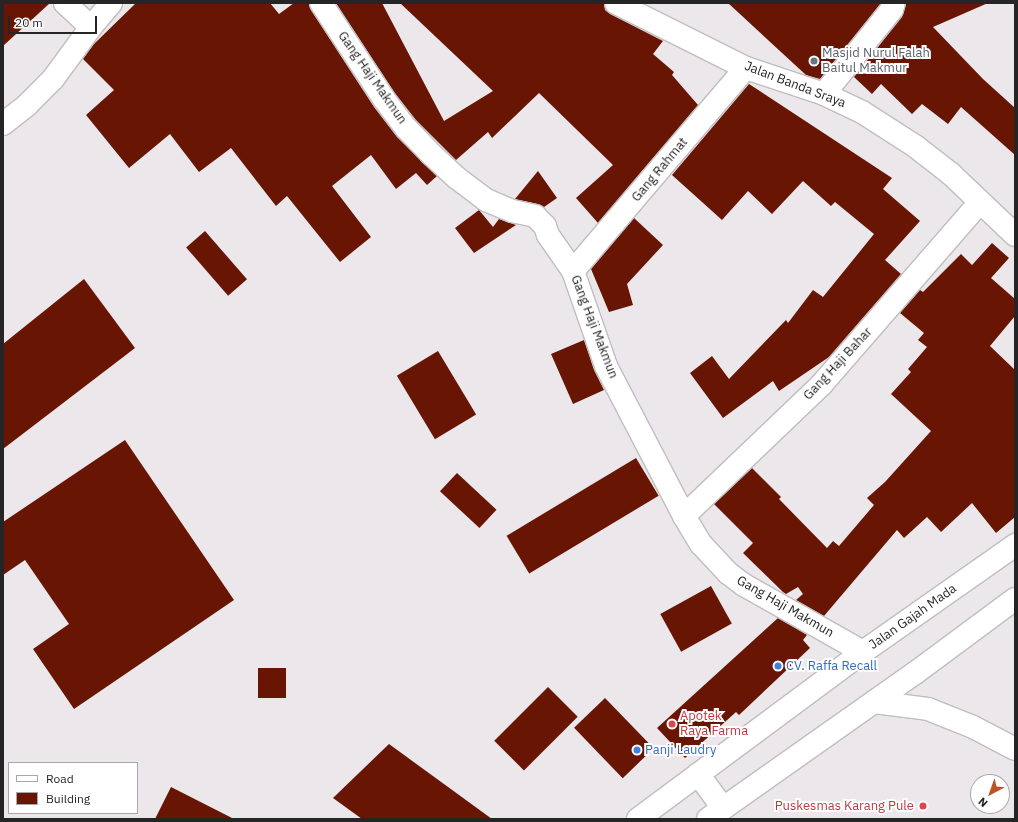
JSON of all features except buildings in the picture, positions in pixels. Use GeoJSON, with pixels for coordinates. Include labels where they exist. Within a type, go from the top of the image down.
{"type":"FeatureCollection","features":[{"type":"Feature","properties":{"kind":"street"},"geometry":{"type":"LineString","coordinates":[[65,3],[91,28]]}},
{"type":"Feature","properties":{"kind":"street"},"geometry":{"type":"LineString","coordinates":[[3,124],[27,105],[53,79],[111,3]]}},
{"type":"Feature","properties":{"kind":"street","name":"Gang Haji Makmun"},"geometry":{"type":"LineString","coordinates":[[321,3],[384,99],[406,128],[431,154],[457,178],[486,200],[498,206],[530,215],[539,219],[545,226],[548,235],[573,271],[606,366],[684,516],[701,544],[728,573],[744,585],[863,652]]}},
{"type":"Feature","properties":{"kind":"street","name":"Jalan Banda Sraya"},"geometry":{"type":"LineString","coordinates":[[616,3],[746,68],[824,94],[862,112],[915,146],[951,174],[1015,235]]}},
{"type":"Feature","properties":{"kind":"street"},"geometry":{"type":"LineString","coordinates":[[824,94],[892,9],[894,3]]}},
{"type":"Feature","properties":{"kind":"street","name":"Gang Rahmat"},"geometry":{"type":"LineString","coordinates":[[573,271],[746,68]]}},
{"type":"Feature","properties":{"kind":"street","name":"Gang Haji Bahar"},"geometry":{"type":"LineString","coordinates":[[684,516],[822,384],[980,202]]}},
{"type":"Feature","properties":{"kind":"street","name":"Jalan Gajah Mada"},"geometry":{"type":"LineString","coordinates":[[638,819],[863,652],[1015,545]]}},
{"type":"Feature","properties":{"kind":"street"},"geometry":{"type":"LineString","coordinates":[[698,774],[715,814],[874,702],[1015,599]]}},
{"type":"Feature","properties":{"kind":"street"},"geometry":{"type":"LineString","coordinates":[[874,702],[928,709],[973,727],[1015,749]]}},
{"type":"Feature","properties":{"kind":"place","name":"Masjid Nurul Falah Baitul Makmur"},"geometry":{"type":"Point","coordinates":[814,61]}},
{"type":"Feature","properties":{"kind":"place","name":"CV. Raffa Recall"},"geometry":{"type":"Point","coordinates":[778,666]}},
{"type":"Feature","properties":{"kind":"place","name":"Apotek Raya Farma"},"geometry":{"type":"Point","coordinates":[672,724]}},
{"type":"Feature","properties":{"kind":"place","name":"Panji Laudry"},"geometry":{"type":"Point","coordinates":[637,750]}},
{"type":"Feature","properties":{"kind":"place","name":"Puskesmas Karang Pule"},"geometry":{"type":"Point","coordinates":[923,806]}}]}
